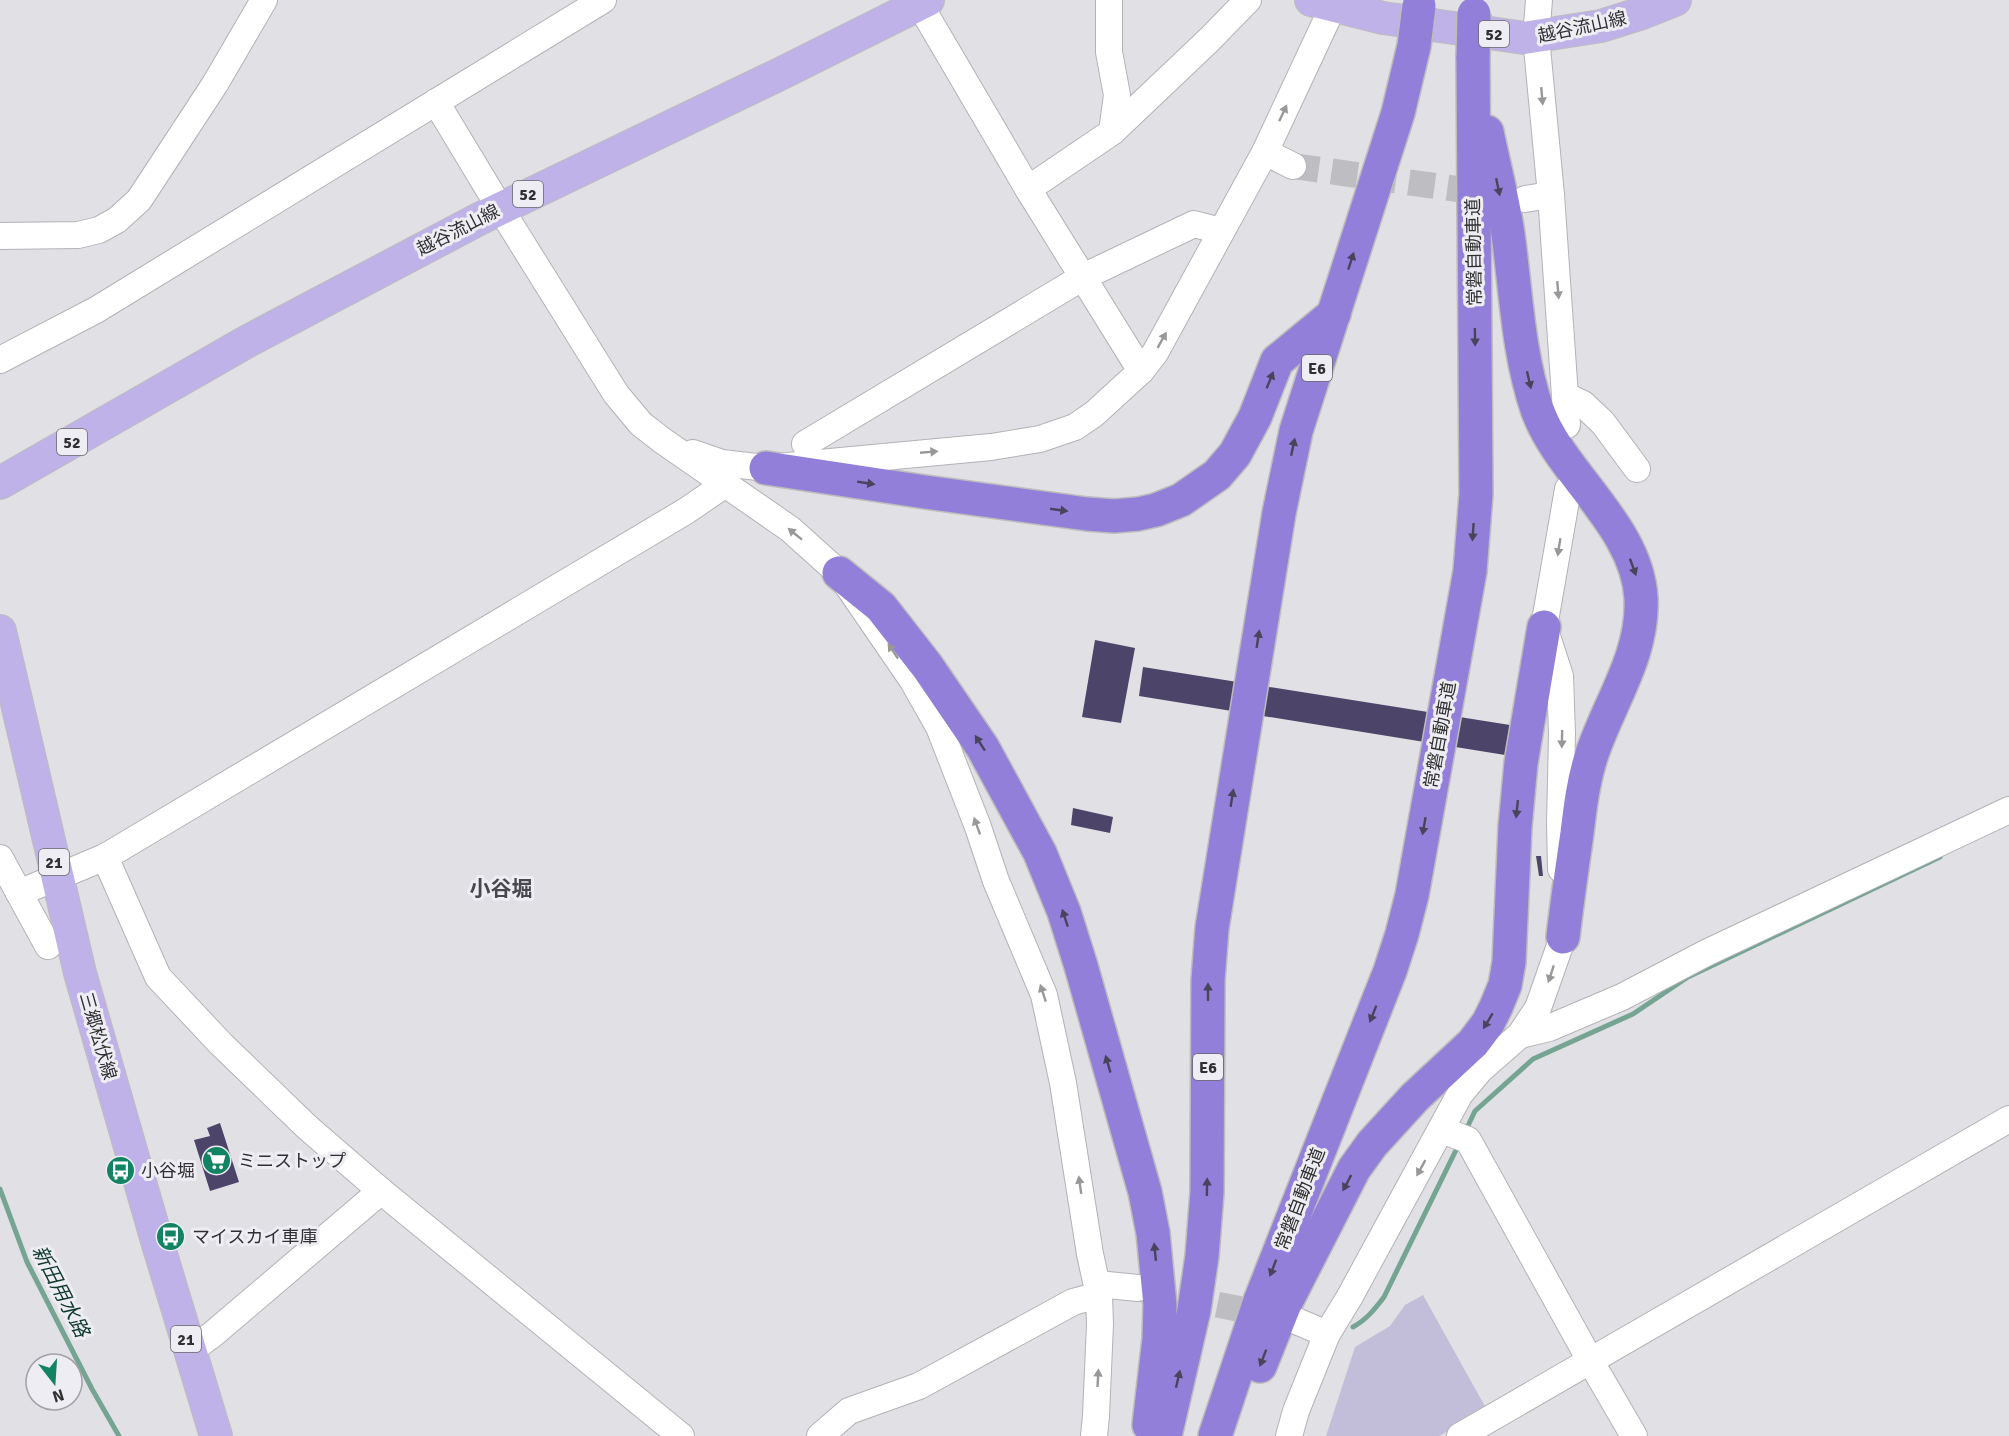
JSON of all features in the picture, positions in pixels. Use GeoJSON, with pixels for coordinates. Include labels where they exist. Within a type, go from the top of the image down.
{"type":"FeatureCollection","features":[{"type":"Feature","properties":{"kind":"highway","name":"E6"},"geometry":{"type":"LineString","coordinates":[[1165,1436],[1194,1310],[1202,1256],[1207,1192],[1208,980],[1212,928],[1279,513],[1296,431],[1398,113],[1414,46],[1419,3]]}},
{"type":"Feature","properties":{"kind":"highway","name":"常磐自動車道"},"geometry":{"type":"LineString","coordinates":[[1215,1436],[1260,1300],[1390,971],[1414,884],[1470,571],[1476,494],[1474,7]]}},
{"type":"Feature","properties":{"kind":"highway"},"geometry":{"type":"LineString","coordinates":[[1473,63],[1508,232],[1522,347],[1529,382],[1550,438],[1605,512],[1625,546],[1636,574],[1641,597],[1640,620],[1628,670],[1591,758],[1582,797],[1563,937]]}},
{"type":"Feature","properties":{"kind":"highway"},"geometry":{"type":"LineString","coordinates":[[766,468],[1087,514],[1114,516],[1156,510],[1181,500],[1218,475],[1235,453],[1255,417],[1277,361],[1334,314]]}},
{"type":"Feature","properties":{"kind":"highway"},"geometry":{"type":"LineString","coordinates":[[839,573],[881,607],[927,666],[983,748],[1040,854],[1064,912],[1145,1192],[1153,1233],[1160,1317],[1148,1436]]}},
{"type":"Feature","properties":{"kind":"highway"},"geometry":{"type":"LineString","coordinates":[[1237,1436],[1260,1366],[1284,1306],[1354,1169],[1394,1118],[1473,1043],[1488,1023],[1496,1007],[1509,962],[1515,827],[1523,742],[1544,627]]}},
{"type":"Feature","properties":{"kind":"main road","name":"越谷流山線"},"geometry":{"type":"LineString","coordinates":[[1327,2],[1383,18],[1507,36],[1536,37],[1601,26],[1642,14],[1675,0]]}},
{"type":"Feature","properties":{"kind":"main road","name":"越谷流山線"},"geometry":{"type":"LineString","coordinates":[[0,483],[248,341],[500,208],[778,75],[922,1]]}},
{"type":"Feature","properties":{"kind":"main road","name":"三郷松伏線"},"geometry":{"type":"LineString","coordinates":[[0,631],[83,984],[216,1436]]}},
{"type":"Feature","properties":{"kind":"street"},"geometry":{"type":"LineString","coordinates":[[0,236],[78,235],[99,230],[117,220],[139,200],[215,84],[264,0]]}},
{"type":"Feature","properties":{"kind":"street"},"geometry":{"type":"LineString","coordinates":[[0,360],[96,310],[603,0]]}},
{"type":"Feature","properties":{"kind":"street"},"geometry":{"type":"LineString","coordinates":[[1109,0],[1108,52],[1117,95],[1112,132]]}},
{"type":"Feature","properties":{"kind":"street"},"geometry":{"type":"LineString","coordinates":[[1029,189],[1112,132],[1248,0]]}},
{"type":"Feature","properties":{"kind":"street"},"geometry":{"type":"LineString","coordinates":[[1539,0],[1536,37],[1551,195],[1567,424]]}},
{"type":"Feature","properties":{"kind":"street"},"geometry":{"type":"LineString","coordinates":[[922,1],[1029,189],[1141,371]]}},
{"type":"Feature","properties":{"kind":"street"},"geometry":{"type":"LineString","coordinates":[[663,441],[722,463],[766,468],[991,447],[1040,439],[1075,427],[1094,414],[1141,371],[1155,352],[1265,152],[1327,2]]}},
{"type":"Feature","properties":{"kind":"street"},"geometry":{"type":"LineString","coordinates":[[436,102],[616,394],[641,424],[724,485],[790,529],[839,573],[913,681],[939,727],[978,827],[996,881],[1044,995],[1065,1093],[1090,1254],[1098,1289],[1100,1347],[1094,1436]]}},
{"type":"Feature","properties":{"kind":"street"},"geometry":{"type":"LineString","coordinates":[[1265,152],[1293,166]]}},
{"type":"Feature","properties":{"kind":"street"},"geometry":{"type":"LineString","coordinates":[[1525,199],[1551,195]]}},
{"type":"Feature","properties":{"kind":"street"},"geometry":{"type":"LineString","coordinates":[[805,444],[1083,277],[1194,224],[1221,231]]}},
{"type":"Feature","properties":{"kind":"street"},"geometry":{"type":"LineString","coordinates":[[1566,396],[1583,404],[1603,423],[1637,469]]}},
{"type":"Feature","properties":{"kind":"street"},"geometry":{"type":"LineString","coordinates":[[18,893],[105,857],[676,517],[724,485]]}},
{"type":"Feature","properties":{"kind":"street"},"geometry":{"type":"LineString","coordinates":[[1289,1436],[1327,1334],[1460,1094],[1480,1070],[1520,1035],[1538,1008],[1563,937],[1560,822],[1562,706],[1560,676],[1544,627],[1568,489]]}},
{"type":"Feature","properties":{"kind":"street"},"geometry":{"type":"LineString","coordinates":[[1520,1035],[1549,1028],[1622,997],[1706,953],[2009,810]]}},
{"type":"Feature","properties":{"kind":"street"},"geometry":{"type":"LineString","coordinates":[[105,857],[158,977],[221,1044],[307,1127],[381,1191],[681,1436]]}},
{"type":"Feature","properties":{"kind":"street"},"geometry":{"type":"LineString","coordinates":[[0,858],[48,946]]}},
{"type":"Feature","properties":{"kind":"street"},"geometry":{"type":"LineString","coordinates":[[1460,1436],[2009,1119]]}},
{"type":"Feature","properties":{"kind":"street"},"geometry":{"type":"LineString","coordinates":[[1442,1130],[1468,1140],[1590,1362],[1634,1436]]}},
{"type":"Feature","properties":{"kind":"street"},"geometry":{"type":"LineString","coordinates":[[190,1351],[213,1335],[381,1191]]}},
{"type":"Feature","properties":{"kind":"street"},"geometry":{"type":"LineString","coordinates":[[820,1436],[849,1411],[919,1386],[1098,1289],[1138,1288]]}},
{"type":"Feature","properties":{"kind":"street"},"geometry":{"type":"LineString","coordinates":[[1294,1320],[1327,1334]]}},
{"type":"Feature","properties":{"kind":"shaded area"},"geometry":{"type":"Polygon","coordinates":[[[1423,1295],[1487,1410],[1439,1436],[1326,1436],[1355,1347],[1390,1326],[1405,1305],[1423,1295]]]}},
{"type":"Feature","properties":{"kind":"building"},"geometry":{"type":"Polygon","coordinates":[[[1095,640],[1135,648],[1121,723],[1082,717],[1095,640]]]}},
{"type":"Feature","properties":{"kind":"building"},"geometry":{"type":"Polygon","coordinates":[[[1143,667],[1510,725],[1505,755],[1139,696],[1143,667]]]}},
{"type":"Feature","properties":{"kind":"building"},"geometry":{"type":"Polygon","coordinates":[[[1073,808],[1113,817],[1110,833],[1071,825],[1073,808]]]}},
{"type":"Feature","properties":{"kind":"building"},"geometry":{"type":"Polygon","coordinates":[[[1536,856],[1541,856],[1543,876],[1539,876],[1536,856]]]}},
{"type":"Feature","properties":{"kind":"building"},"geometry":{"type":"Polygon","coordinates":[[[220,1123],[239,1182],[210,1191],[194,1140],[210,1136],[207,1128],[220,1123]]]}},
{"type":"Feature","properties":{"kind":"waterway"},"geometry":{"type":"LineString","coordinates":[[1466,1130],[1475,1111],[1533,1059],[1633,1014],[1688,977],[1940,857]]}},
{"type":"Feature","properties":{"kind":"waterway"},"geometry":{"type":"LineString","coordinates":[[1353,1327],[1370,1314],[1384,1297],[1459,1144]]}},
{"type":"Feature","properties":{"kind":"waterway","name":"新田用水路"},"geometry":{"type":"LineString","coordinates":[[0,1189],[27,1262],[92,1389],[119,1436]]}},
{"type":"Feature","properties":{"kind":"tunnel"},"geometry":{"type":"LineString","coordinates":[[1293,166],[1492,194]]}},
{"type":"Feature","properties":{"kind":"tunnel"},"geometry":{"type":"LineString","coordinates":[[1141,1289],[1273,1316]]}},
{"type":"Feature","properties":{"kind":"place","name":"ミニストップ"},"geometry":{"type":"Point","coordinates":[217,1161]}},
{"type":"Feature","properties":{"kind":"place","name":"小谷堀"},"geometry":{"type":"Point","coordinates":[120,1171]}},
{"type":"Feature","properties":{"kind":"place","name":"マイスカイ車庫"},"geometry":{"type":"Point","coordinates":[171,1237]}},
{"type":"Feature","properties":{"kind":"district","name":"小谷堀"},"geometry":{"type":"Point","coordinates":[501,889]}}]}
